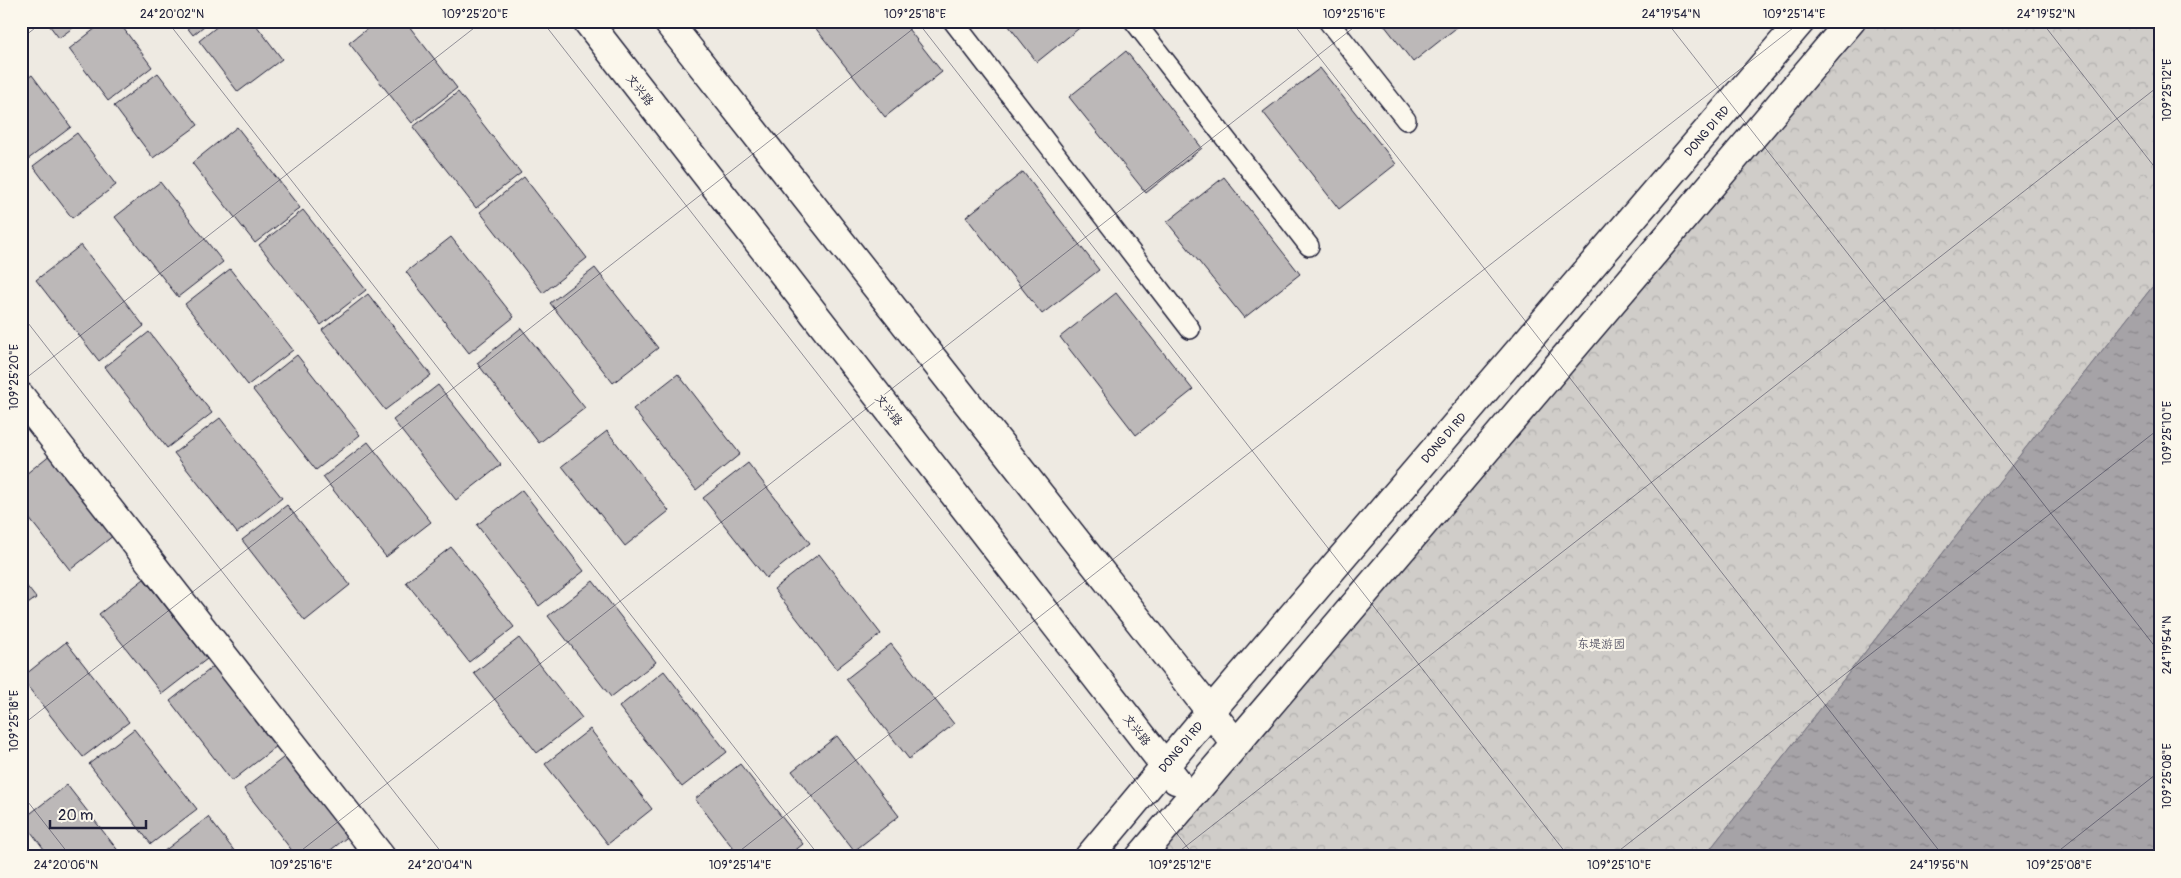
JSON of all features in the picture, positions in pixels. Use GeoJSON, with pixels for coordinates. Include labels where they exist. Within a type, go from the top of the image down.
{"type":"FeatureCollection","features":[{"type":"Feature","properties":{"kind":"main road","name":"文兴路"},"geometry":{"type":"LineString","coordinates":[[587,21],[1190,799]]}},
{"type":"Feature","properties":{"kind":"main road"},"geometry":{"type":"LineString","coordinates":[[667,21],[1236,744]]}},
{"type":"Feature","properties":{"kind":"main road","name":"DONG DI RD"},"geometry":{"type":"LineString","coordinates":[[1089,857],[1210,712],[1801,21]]}},
{"type":"Feature","properties":{"kind":"main road"},"geometry":{"type":"LineString","coordinates":[[1140,857],[1851,21]]}},
{"type":"Feature","properties":{"kind":"main road"},"geometry":{"type":"LineString","coordinates":[[21,397],[381,857]]}},
{"type":"Feature","properties":{"kind":"lane"},"geometry":{"type":"LineString","coordinates":[[954,21],[1190,329]]}},
{"type":"Feature","properties":{"kind":"lane"},"geometry":{"type":"LineString","coordinates":[[1134,21],[1309,246]]}},
{"type":"Feature","properties":{"kind":"lane"},"geometry":{"type":"LineString","coordinates":[[1328,21],[1406,120]]}},
{"type":"Feature","properties":{"kind":"green space","name":"东堤游园"},"geometry":{"type":"Polygon","coordinates":[[[1851,21],[2160,21],[2160,277],[1704,857],[1140,857],[1851,21]]]}},
{"type":"Feature","properties":{"kind":"water"},"geometry":{"type":"Polygon","coordinates":[[[2160,277],[2160,857],[1704,857],[2160,277]]]}},
{"type":"Feature","properties":{"kind":"building"},"geometry":{"type":"Polygon","coordinates":[[[46,21],[82,21],[59,38],[46,21]]]}},
{"type":"Feature","properties":{"kind":"building"},"geometry":{"type":"Polygon","coordinates":[[[105,21],[118,21],[152,67],[108,101],[69,49],[105,21]]]}},
{"type":"Feature","properties":{"kind":"building"},"geometry":{"type":"Polygon","coordinates":[[[182,21],[210,21],[193,35],[182,21]]]}},
{"type":"Feature","properties":{"kind":"building"},"geometry":{"type":"Polygon","coordinates":[[[224,21],[253,21],[282,59],[238,92],[199,41],[224,21]]]}},
{"type":"Feature","properties":{"kind":"building"},"geometry":{"type":"Polygon","coordinates":[[[377,21],[405,21],[457,88],[412,123],[349,43],[377,21]]]}},
{"type":"Feature","properties":{"kind":"building"},"geometry":{"type":"Polygon","coordinates":[[[810,21],[902,21],[942,72],[885,117],[810,21]]]}},
{"type":"Feature","properties":{"kind":"building"},"geometry":{"type":"Polygon","coordinates":[[[1005,21],[1088,21],[1037,62],[1005,21]]]}},
{"type":"Feature","properties":{"kind":"building"},"geometry":{"type":"Polygon","coordinates":[[[1381,21],[1465,21],[1413,62],[1381,21]]]}},
{"type":"Feature","properties":{"kind":"building"},"geometry":{"type":"Polygon","coordinates":[[[1126,51],[1202,148],[1146,193],[1069,97],[1126,51]]]}},
{"type":"Feature","properties":{"kind":"building"},"geometry":{"type":"Polygon","coordinates":[[[1320,68],[1396,164],[1339,209],[1263,112],[1320,68]]]}},
{"type":"Feature","properties":{"kind":"building"},"geometry":{"type":"Polygon","coordinates":[[[158,73],[198,125],[153,158],[114,106],[158,73]]]}},
{"type":"Feature","properties":{"kind":"building"},"geometry":{"type":"Polygon","coordinates":[[[32,75],[71,127],[27,160],[21,153],[21,83],[32,75]]]}},
{"type":"Feature","properties":{"kind":"building"},"geometry":{"type":"Polygon","coordinates":[[[458,92],[521,173],[476,208],[413,127],[458,92]]]}},
{"type":"Feature","properties":{"kind":"building"},"geometry":{"type":"Polygon","coordinates":[[[237,127],[300,208],[255,243],[192,163],[237,127]]]}},
{"type":"Feature","properties":{"kind":"building"},"geometry":{"type":"Polygon","coordinates":[[[77,133],[116,185],[72,218],[33,166],[77,133]]]}},
{"type":"Feature","properties":{"kind":"building"},"geometry":{"type":"Polygon","coordinates":[[[1023,172],[1099,270],[1042,314],[966,217],[1023,172]]]}},
{"type":"Feature","properties":{"kind":"building"},"geometry":{"type":"Polygon","coordinates":[[[524,177],[587,258],[543,293],[480,212],[524,177]]]}},
{"type":"Feature","properties":{"kind":"building"},"geometry":{"type":"Polygon","coordinates":[[[1224,177],[1300,274],[1244,318],[1167,222],[1224,177]]]}},
{"type":"Feature","properties":{"kind":"building"},"geometry":{"type":"Polygon","coordinates":[[[160,182],[223,262],[178,297],[115,217],[160,182]]]}},
{"type":"Feature","properties":{"kind":"building"},"geometry":{"type":"Polygon","coordinates":[[[303,210],[366,290],[321,325],[259,245],[303,210]]]}},
{"type":"Feature","properties":{"kind":"building"},"geometry":{"type":"Polygon","coordinates":[[[451,237],[514,317],[469,353],[406,272],[451,237]]]}},
{"type":"Feature","properties":{"kind":"building"},"geometry":{"type":"Polygon","coordinates":[[[81,245],[144,326],[99,361],[36,280],[81,245]]]}},
{"type":"Feature","properties":{"kind":"building"},"geometry":{"type":"Polygon","coordinates":[[[595,268],[658,348],[613,383],[550,303],[595,268]]]}},
{"type":"Feature","properties":{"kind":"building"},"geometry":{"type":"Polygon","coordinates":[[[230,269],[293,350],[248,385],[185,304],[230,269]]]}},
{"type":"Feature","properties":{"kind":"building"},"geometry":{"type":"Polygon","coordinates":[[[1116,293],[1193,390],[1136,435],[1060,337],[1116,293]]]}},
{"type":"Feature","properties":{"kind":"building"},"geometry":{"type":"Polygon","coordinates":[[[368,294],[431,375],[385,410],[322,330],[368,294]]]}},
{"type":"Feature","properties":{"kind":"building"},"geometry":{"type":"Polygon","coordinates":[[[521,328],[585,408],[539,443],[477,363],[521,328]]]}},
{"type":"Feature","properties":{"kind":"building"},"geometry":{"type":"Polygon","coordinates":[[[149,332],[212,413],[167,448],[105,367],[149,332]]]}},
{"type":"Feature","properties":{"kind":"building"},"geometry":{"type":"Polygon","coordinates":[[[297,355],[360,435],[316,470],[253,390],[297,355]]]}},
{"type":"Feature","properties":{"kind":"building"},"geometry":{"type":"Polygon","coordinates":[[[678,374],[740,454],[696,490],[633,409],[678,374]]]}},
{"type":"Feature","properties":{"kind":"building"},"geometry":{"type":"Polygon","coordinates":[[[438,385],[501,465],[456,500],[393,420],[438,385]]]}},
{"type":"Feature","properties":{"kind":"building"},"geometry":{"type":"Polygon","coordinates":[[[220,418],[282,498],[237,533],[174,453],[220,418]]]}},
{"type":"Feature","properties":{"kind":"building"},"geometry":{"type":"Polygon","coordinates":[[[607,431],[669,511],[625,546],[562,466],[607,431]]]}},
{"type":"Feature","properties":{"kind":"building"},"geometry":{"type":"Polygon","coordinates":[[[368,442],[431,522],[386,557],[323,477],[368,442]]]}},
{"type":"Feature","properties":{"kind":"building"},"geometry":{"type":"Polygon","coordinates":[[[51,454],[114,535],[70,570],[21,508],[21,478],[51,454]]]}},
{"type":"Feature","properties":{"kind":"building"},"geometry":{"type":"Polygon","coordinates":[[[748,463],[810,543],[766,578],[703,498],[748,463]]]}},
{"type":"Feature","properties":{"kind":"building"},"geometry":{"type":"Polygon","coordinates":[[[522,490],[584,571],[539,606],[477,525],[522,490]]]}},
{"type":"Feature","properties":{"kind":"building"},"geometry":{"type":"Polygon","coordinates":[[[287,505],[350,585],[305,621],[242,540],[287,505]]]}},
{"type":"Feature","properties":{"kind":"building"},"geometry":{"type":"Polygon","coordinates":[[[451,547],[514,627],[469,662],[406,582],[451,547]]]}},
{"type":"Feature","properties":{"kind":"building"},"geometry":{"type":"Polygon","coordinates":[[[819,554],[881,634],[836,669],[774,589],[819,554]]]}},
{"type":"Feature","properties":{"kind":"building"},"geometry":{"type":"Polygon","coordinates":[[[21,579],[36,598],[21,609],[21,579]]]}},
{"type":"Feature","properties":{"kind":"building"},"geometry":{"type":"Polygon","coordinates":[[[144,579],[207,659],[162,694],[99,614],[144,579]]]}},
{"type":"Feature","properties":{"kind":"building"},"geometry":{"type":"Polygon","coordinates":[[[593,581],[656,662],[611,697],[548,616],[593,581]]]}},
{"type":"Feature","properties":{"kind":"building"},"geometry":{"type":"Polygon","coordinates":[[[519,638],[582,718],[537,753],[474,673],[519,638]]]}},
{"type":"Feature","properties":{"kind":"building"},"geometry":{"type":"Polygon","coordinates":[[[66,642],[129,722],[83,757],[21,678],[66,642]]]}},
{"type":"Feature","properties":{"kind":"building"},"geometry":{"type":"Polygon","coordinates":[[[891,644],[954,724],[909,759],[846,679],[891,644]]]}},
{"type":"Feature","properties":{"kind":"building"},"geometry":{"type":"Polygon","coordinates":[[[214,666],[277,746],[232,781],[170,701],[214,666]]]}},
{"type":"Feature","properties":{"kind":"building"},"geometry":{"type":"Polygon","coordinates":[[[664,671],[727,752],[682,787],[619,707],[664,671]]]}},
{"type":"Feature","properties":{"kind":"building"},"geometry":{"type":"Polygon","coordinates":[[[134,729],[197,809],[151,844],[89,764],[134,729]]]}},
{"type":"Feature","properties":{"kind":"building"},"geometry":{"type":"Polygon","coordinates":[[[590,729],[652,809],[608,844],[545,764],[590,729]]]}},
{"type":"Feature","properties":{"kind":"building"},"geometry":{"type":"Polygon","coordinates":[[[837,736],[899,816],[854,851],[792,771],[837,736]]]}},
{"type":"Feature","properties":{"kind":"building"},"geometry":{"type":"Polygon","coordinates":[[[288,754],[351,834],[322,857],[297,857],[244,789],[288,754]]]}},
{"type":"Feature","properties":{"kind":"building"},"geometry":{"type":"Polygon","coordinates":[[[740,764],[803,844],[787,857],[740,857],[695,799],[740,764]]]}},
{"type":"Feature","properties":{"kind":"building"},"geometry":{"type":"Polygon","coordinates":[[[67,785],[123,857],[50,857],[22,820],[67,785]]]}},
{"type":"Feature","properties":{"kind":"building"},"geometry":{"type":"Polygon","coordinates":[[[208,817],[239,857],[166,857],[163,852],[208,817]]]}}]}
